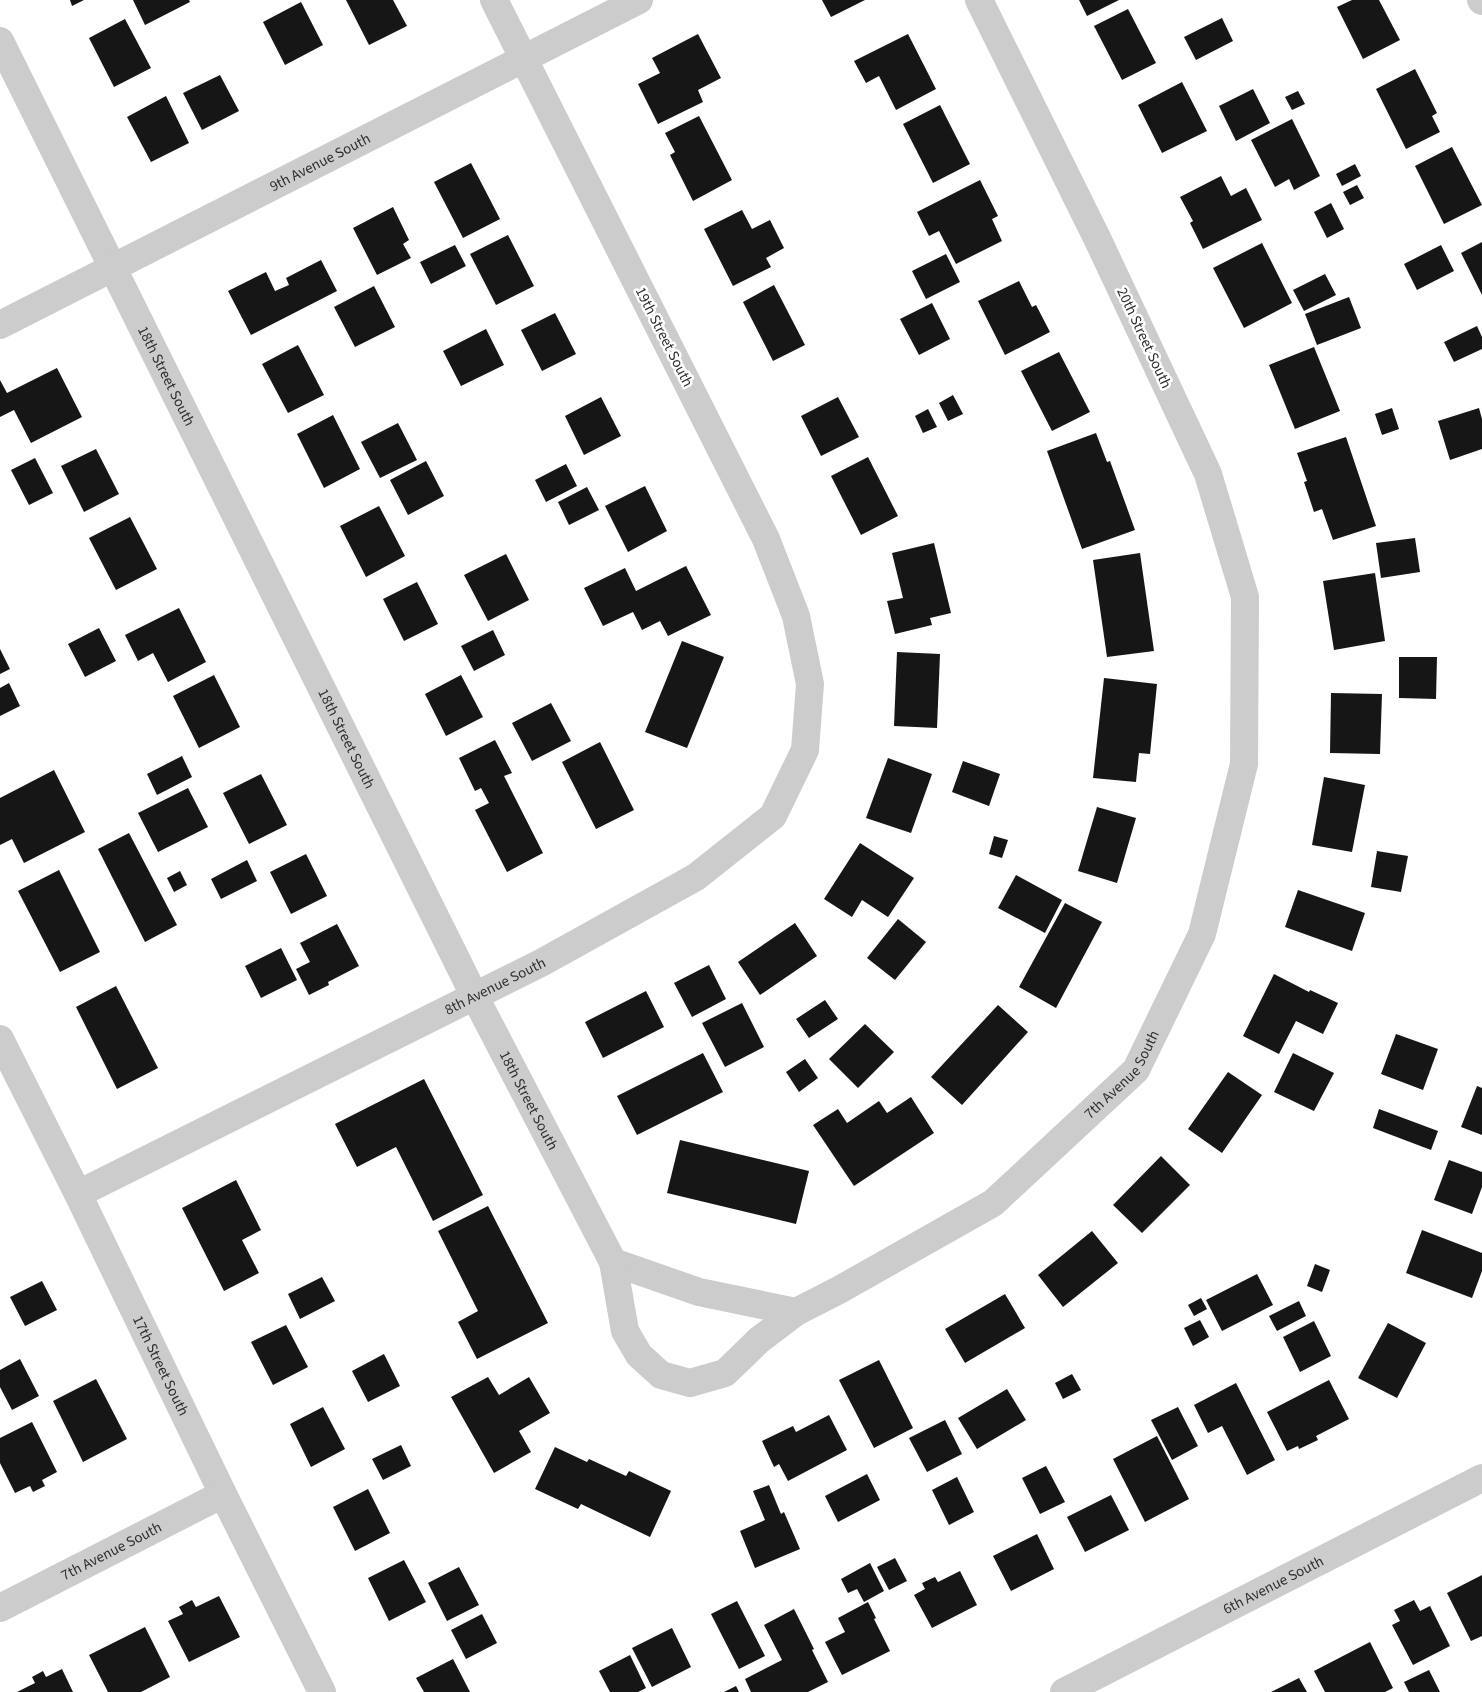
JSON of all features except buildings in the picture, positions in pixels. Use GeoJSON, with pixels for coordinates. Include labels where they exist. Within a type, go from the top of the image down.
{"type":"FeatureCollection","features":[{"type":"Feature","properties":{"kind":"street","name":"19th Street South"},"geometry":{"type":"LineString","coordinates":[[494,0],[766,538],[796,616],[810,684]]}},
{"type":"Feature","properties":{"kind":"street","name":"9th Avenue South"},"geometry":{"type":"LineString","coordinates":[[0,325],[639,0]]}},
{"type":"Feature","properties":{"kind":"street","name":"20th Street South"},"geometry":{"type":"LineString","coordinates":[[979,0],[1097,238],[1208,474],[1245,597],[1244,695]]}},
{"type":"Feature","properties":{"kind":"street","name":"18th Street South"},"geometry":{"type":"LineString","coordinates":[[0,41],[474,995],[613,1262]]}},
{"type":"Feature","properties":{"kind":"street","name":"8th Avenue South"},"geometry":{"type":"LineString","coordinates":[[78,1194],[541,963],[696,877],[773,816],[805,750],[810,684]]}},
{"type":"Feature","properties":{"kind":"street","name":"7th Avenue South"},"geometry":{"type":"LineString","coordinates":[[613,1262],[625,1331],[639,1355],[661,1375],[690,1384],[725,1373],[758,1340],[796,1312],[994,1203],[1136,1070],[1202,934],[1244,764],[1244,695]]}},
{"type":"Feature","properties":{"kind":"street","name":"17th Street South"},"geometry":{"type":"LineString","coordinates":[[0,1039],[322,1692]]}},
{"type":"Feature","properties":{"kind":"street"},"geometry":{"type":"LineString","coordinates":[[613,1262],[699,1292],[796,1312]]}},
{"type":"Feature","properties":{"kind":"street","name":"6th Avenue South"},"geometry":{"type":"LineString","coordinates":[[1064,1692],[1482,1478]]}},
{"type":"Feature","properties":{"kind":"street","name":"7th Avenue South"},"geometry":{"type":"LineString","coordinates":[[0,1608],[223,1494]]}}]}
